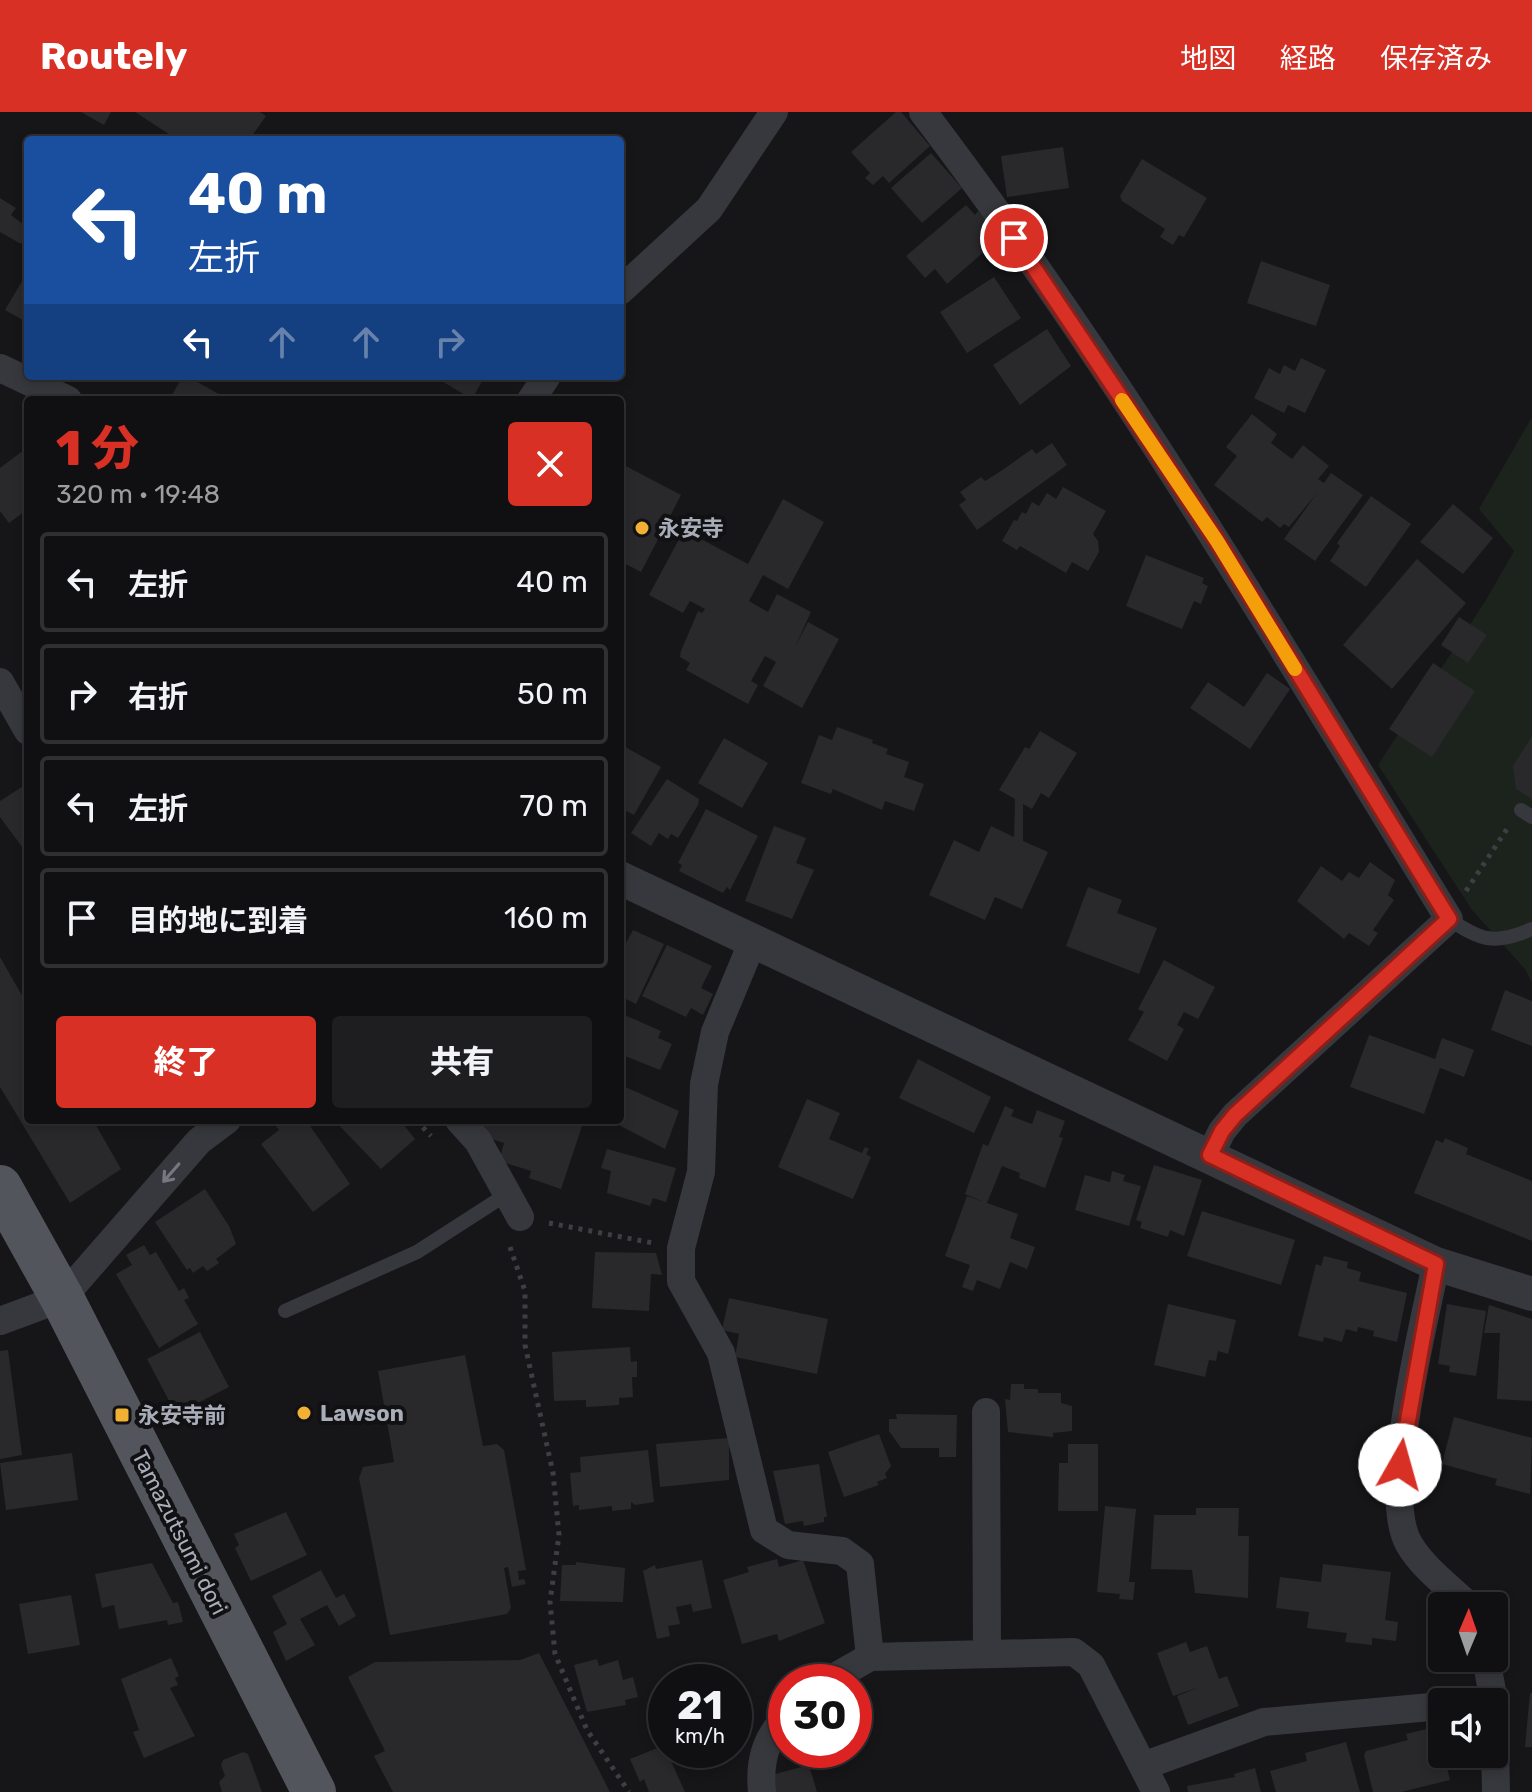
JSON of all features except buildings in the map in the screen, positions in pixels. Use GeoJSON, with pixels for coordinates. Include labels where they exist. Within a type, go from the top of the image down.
{"type":"FeatureCollection","features":[{"type":"Feature","properties":{"kind":"main road","name":"Tamazutsumi dori"},"geometry":{"type":"LineString","coordinates":[[0,1187],[62,1298],[314,1792]]}},
{"type":"Feature","properties":{"kind":"street"},"geometry":{"type":"LineString","coordinates":[[624,287],[709,209],[774,112]]}},
{"type":"Feature","properties":{"kind":"street"},"geometry":{"type":"LineString","coordinates":[[923,112],[980,188],[1217,541],[1449,919],[1235,1115],[1222,1131],[1210,1155]]}},
{"type":"Feature","properties":{"kind":"street"},"geometry":{"type":"LineString","coordinates":[[0,368],[24,379]]}},
{"type":"Feature","properties":{"kind":"street"},"geometry":{"type":"LineString","coordinates":[[26,380],[60,396]]}},
{"type":"Feature","properties":{"kind":"street"},"geometry":{"type":"LineString","coordinates":[[0,682],[24,724]]}},
{"type":"Feature","properties":{"kind":"street"},"geometry":{"type":"LineString","coordinates":[[624,880],[1436,1264],[1532,1294]]}},
{"type":"Feature","properties":{"kind":"street"},"geometry":{"type":"LineString","coordinates":[[752,943],[715,1032],[704,1084],[701,1172],[681,1248],[681,1281],[721,1353],[730,1379],[764,1530],[788,1545],[842,1551],[860,1564],[870,1657]]}},
{"type":"Feature","properties":{"kind":"street"},"geometry":{"type":"LineString","coordinates":[[0,1321],[62,1298],[199,1141],[222,1124]]}},
{"type":"Feature","properties":{"kind":"street"},"geometry":{"type":"LineString","coordinates":[[463,1124],[478,1141],[505,1205]]}},
{"type":"Feature","properties":{"kind":"street"},"geometry":{"type":"LineString","coordinates":[[1436,1264],[1402,1442],[1398,1487],[1407,1542],[1454,1592]]}},
{"type":"Feature","properties":{"kind":"street"},"geometry":{"type":"LineString","coordinates":[[986,1412],[987,1653]]}},
{"type":"Feature","properties":{"kind":"street"},"geometry":{"type":"LineString","coordinates":[[858,1664],[870,1657],[1074,1652],[1091,1665],[1156,1792]]}},
{"type":"Feature","properties":{"kind":"street"},"geometry":{"type":"LineString","coordinates":[[1143,1766],[1264,1722],[1428,1707]]}},
{"type":"Feature","properties":{"kind":"street"},"geometry":{"type":"LineString","coordinates":[[762,1792],[760,1771],[768,1742]]}},
{"type":"Feature","properties":{"kind":"street"},"geometry":{"type":"LineString","coordinates":[[1495,1768],[1496,1792]]}},
{"type":"Feature","properties":{"kind":"lane"},"geometry":{"type":"LineString","coordinates":[[1449,919],[1474,936],[1506,940],[1532,929]]}},
{"type":"Feature","properties":{"kind":"lane"},"geometry":{"type":"LineString","coordinates":[[285,1311],[417,1252],[505,1205]]}},
{"type":"Feature","properties":{"kind":"path"},"geometry":{"type":"LineString","coordinates":[[1486,858],[1526,813]]}},
{"type":"Feature","properties":{"kind":"path"},"geometry":{"type":"LineString","coordinates":[[420,1124],[440,1146]]}},
{"type":"Feature","properties":{"kind":"path"},"geometry":{"type":"LineString","coordinates":[[629,1792],[587,1730],[555,1654],[550,1602],[559,1535],[553,1473],[525,1345],[525,1291],[501,1220],[505,1205],[681,1248]]}},
{"type":"Feature","properties":{"kind":"shaded area"},"geometry":{"type":"Polygon","coordinates":[[[1532,417],[1532,983],[1525,969],[1472,910],[1378,765],[1486,600],[1514,551],[1479,509],[1532,417]]]}},
{"type":"Feature","properties":{"kind":"slow traffic"},"geometry":{"type":"LineString","coordinates":[[1122,400],[1217,541],[1295,669]]}},
{"type":"Feature","properties":{"kind":"place","name":"永安寺"},"geometry":{"type":"Point","coordinates":[642,528]}},
{"type":"Feature","properties":{"kind":"place","name":"Lawson"},"geometry":{"type":"Point","coordinates":[304,1413]}},
{"type":"Feature","properties":{"kind":"place","name":"永安寺前"},"geometry":{"type":"Point","coordinates":[122,1415]}},
{"type":"Feature","properties":{"kind":"route"},"geometry":{"type":"LineString","coordinates":[[1014,238],[1217,541],[1449,919],[1235,1115],[1222,1131],[1210,1155],[1436,1264],[1400,1465]]}}]}
